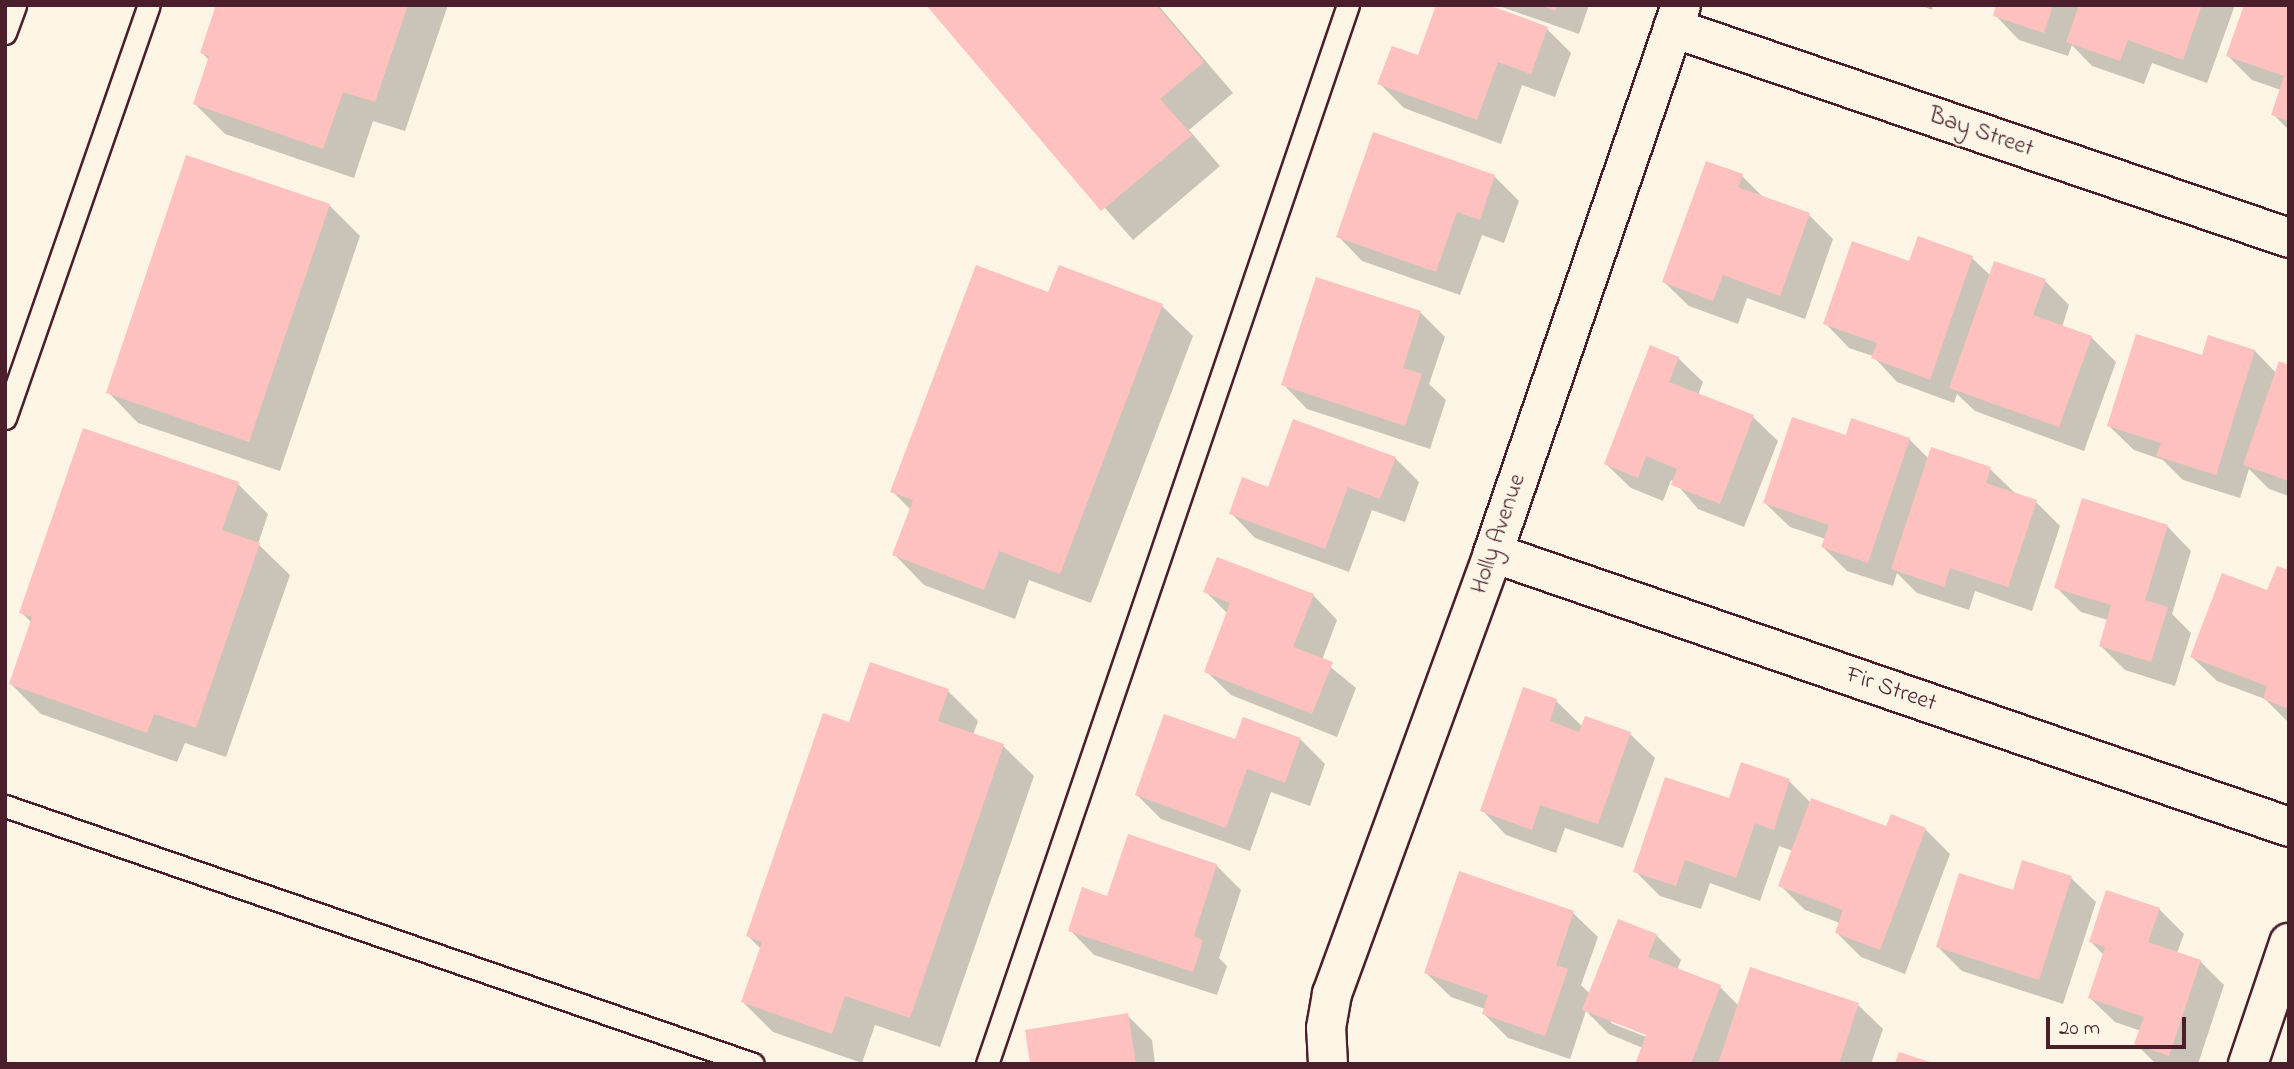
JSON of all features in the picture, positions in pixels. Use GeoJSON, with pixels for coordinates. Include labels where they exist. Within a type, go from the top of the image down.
{"type":"FeatureCollection","features":[{"type":"Feature","properties":{"kind":"street","name":"Bay Street"},"geometry":{"type":"LineString","coordinates":[[1677,16],[2289,238]]}},
{"type":"Feature","properties":{"kind":"street","name":"Holly Avenue"},"geometry":{"type":"LineString","coordinates":[[1327,1063],[1326,1028],[1332,994],[1493,554],[1677,16]]}},
{"type":"Feature","properties":{"kind":"street","name":"Fir Street"},"geometry":{"type":"LineString","coordinates":[[1493,554],[2289,827]]}},
{"type":"Feature","properties":{"kind":"street"},"geometry":{"type":"LineString","coordinates":[[2248,1064],[2289,943]]}},
{"type":"Feature","properties":{"kind":"lane"},"geometry":{"type":"LineString","coordinates":[[5,33],[15,5]]}},
{"type":"Feature","properties":{"kind":"lane"},"geometry":{"type":"LineString","coordinates":[[5,418],[149,5]]}},
{"type":"Feature","properties":{"kind":"lane"},"geometry":{"type":"LineString","coordinates":[[987,1064],[1211,396],[1348,5]]}},
{"type":"Feature","properties":{"kind":"lane"},"geometry":{"type":"LineString","coordinates":[[5,806],[753,1064]]}},
{"type":"Feature","properties":{"kind":"building"},"geometry":{"type":"Polygon","coordinates":[[[216,5],[408,5],[375,102],[343,92],[323,149],[193,104],[209,56],[200,53],[216,5]]]}},
{"type":"Feature","properties":{"kind":"building"},"geometry":{"type":"Polygon","coordinates":[[[926,5],[1156,5],[1204,62],[1160,99],[1192,135],[1101,211],[926,5]]]}},
{"type":"Feature","properties":{"kind":"building"},"geometry":{"type":"Polygon","coordinates":[[[1436,5],[1489,5],[1548,27],[1531,74],[1498,62],[1477,120],[1377,84],[1392,46],[1418,55],[1436,5]]]}},
{"type":"Feature","properties":{"kind":"building"},"geometry":{"type":"Polygon","coordinates":[[[1540,5],[1557,5],[1555,11],[1540,5]]]}},
{"type":"Feature","properties":{"kind":"building"},"geometry":{"type":"Polygon","coordinates":[[[1996,5],[2053,5],[2044,33],[1993,16],[1996,5]]]}},
{"type":"Feature","properties":{"kind":"building"},"geometry":{"type":"Polygon","coordinates":[[[2079,5],[2202,5],[2183,60],[2128,40],[2120,61],[2066,42],[2079,5]]]}},
{"type":"Feature","properties":{"kind":"building"},"geometry":{"type":"Polygon","coordinates":[[[2244,5],[2289,5],[2289,121],[2271,115],[2284,76],[2226,56],[2244,5]]]}},
{"type":"Feature","properties":{"kind":"building"},"geometry":{"type":"Polygon","coordinates":[[[1373,132],[1495,175],[1480,220],[1457,212],[1436,272],[1336,237],[1373,132]]]}},
{"type":"Feature","properties":{"kind":"building"},"geometry":{"type":"Polygon","coordinates":[[[186,155],[330,204],[249,442],[106,393],[186,155]]]}},
{"type":"Feature","properties":{"kind":"building"},"geometry":{"type":"Polygon","coordinates":[[[1706,161],[1743,174],[1738,187],[1810,213],[1780,296],[1723,275],[1713,301],[1662,282],[1706,161]]]}},
{"type":"Feature","properties":{"kind":"building"},"geometry":{"type":"Polygon","coordinates":[[[1918,236],[1973,256],[1930,380],[1871,358],[1877,343],[1823,324],[1852,241],[1909,261],[1918,236]]]}},
{"type":"Feature","properties":{"kind":"building"},"geometry":{"type":"Polygon","coordinates":[[[1994,261],[2046,279],[2033,315],[2092,336],[2059,427],[1949,388],[1994,261]]]}},
{"type":"Feature","properties":{"kind":"building"},"geometry":{"type":"Polygon","coordinates":[[[976,265],[1048,292],[1059,265],[1163,304],[1060,574],[999,551],[984,590],[892,555],[913,500],[890,492],[976,265]]]}},
{"type":"Feature","properties":{"kind":"building"},"geometry":{"type":"Polygon","coordinates":[[[1316,277],[1421,311],[1403,368],[1422,374],[1405,426],[1281,385],[1316,277]]]}},
{"type":"Feature","properties":{"kind":"building"},"geometry":{"type":"Polygon","coordinates":[[[2136,334],[2202,355],[2208,335],[2255,350],[2216,475],[2156,456],[2161,443],[2107,426],[2136,334]]]}},
{"type":"Feature","properties":{"kind":"building"},"geometry":{"type":"Polygon","coordinates":[[[1650,345],[1679,357],[1669,382],[1754,415],[1720,504],[1671,485],[1677,469],[1646,456],[1638,478],[1604,464],[1650,345]]]}},
{"type":"Feature","properties":{"kind":"building"},"geometry":{"type":"Polygon","coordinates":[[[2279,361],[2289,365],[2289,481],[2243,465],[2279,361]]]}},
{"type":"Feature","properties":{"kind":"building"},"geometry":{"type":"Polygon","coordinates":[[[1792,417],[1846,435],[1851,418],[1910,438],[1868,563],[1821,547],[1829,525],[1763,503],[1792,417]]]}},
{"type":"Feature","properties":{"kind":"building"},"geometry":{"type":"Polygon","coordinates":[[[1293,419],[1396,457],[1380,499],[1348,487],[1325,549],[1229,514],[1242,477],[1268,487],[1293,419]]]}},
{"type":"Feature","properties":{"kind":"building"},"geometry":{"type":"Polygon","coordinates":[[[83,428],[239,482],[222,530],[260,543],[196,728],[154,714],[147,733],[9,684],[32,617],[19,613],[83,428]]]}},
{"type":"Feature","properties":{"kind":"building"},"geometry":{"type":"Polygon","coordinates":[[[1931,447],[1991,467],[1986,483],[2037,500],[2008,587],[1950,568],[1944,587],[1891,569],[1931,447]]]}},
{"type":"Feature","properties":{"kind":"building"},"geometry":{"type":"Polygon","coordinates":[[[2082,498],[2168,525],[2145,600],[2168,607],[2151,662],[2099,646],[2111,605],[2054,588],[2082,498]]]}},
{"type":"Feature","properties":{"kind":"building"},"geometry":{"type":"Polygon","coordinates":[[[1217,557],[1314,594],[1293,647],[1333,662],[1312,714],[1204,672],[1230,603],[1203,592],[1217,557]]]}},
{"type":"Feature","properties":{"kind":"building"},"geometry":{"type":"Polygon","coordinates":[[[2277,566],[2289,570],[2289,709],[2263,699],[2267,686],[2190,657],[2222,573],[2267,590],[2277,566]]]}},
{"type":"Feature","properties":{"kind":"building"},"geometry":{"type":"Polygon","coordinates":[[[870,662],[949,689],[938,721],[1004,744],[910,1018],[845,996],[832,1034],[741,1002],[762,942],[746,936],[823,713],[849,722],[870,662]]]}},
{"type":"Feature","properties":{"kind":"building"},"geometry":{"type":"Polygon","coordinates":[[[1523,687],[1557,699],[1550,721],[1579,732],[1585,716],[1631,732],[1598,824],[1540,805],[1532,830],[1480,811],[1523,687]]]}},
{"type":"Feature","properties":{"kind":"building"},"geometry":{"type":"Polygon","coordinates":[[[1164,714],[1235,739],[1243,717],[1301,738],[1285,783],[1247,769],[1226,828],[1135,795],[1164,714]]]}},
{"type":"Feature","properties":{"kind":"building"},"geometry":{"type":"Polygon","coordinates":[[[1741,762],[1790,779],[1774,830],[1755,823],[1736,878],[1685,860],[1676,886],[1633,872],[1665,777],[1729,798],[1741,762]]]}},
{"type":"Feature","properties":{"kind":"building"},"geometry":{"type":"Polygon","coordinates":[[[1811,798],[1886,826],[1891,814],[1926,828],[1880,950],[1835,933],[1843,910],[1778,886],[1811,798]]]}},
{"type":"Feature","properties":{"kind":"building"},"geometry":{"type":"Polygon","coordinates":[[[1128,834],[1217,864],[1194,936],[1203,940],[1193,972],[1068,931],[1082,887],[1107,896],[1128,834]]]}},
{"type":"Feature","properties":{"kind":"building"},"geometry":{"type":"Polygon","coordinates":[[[2022,860],[2072,876],[2039,980],[1936,947],[1959,873],[2013,890],[2022,860]]]}},
{"type":"Feature","properties":{"kind":"building"},"geometry":{"type":"Polygon","coordinates":[[[1459,871],[1574,911],[1556,965],[1568,969],[1545,1036],[1482,1014],[1488,995],[1424,973],[1459,871]]]}},
{"type":"Feature","properties":{"kind":"building"},"geometry":{"type":"Polygon","coordinates":[[[2106,890],[2160,908],[2148,942],[2201,960],[2169,1056],[2134,1044],[2144,1017],[2088,998],[2105,947],[2089,942],[2106,890]]]}},
{"type":"Feature","properties":{"kind":"building"},"geometry":{"type":"Polygon","coordinates":[[[1618,919],[1657,934],[1648,957],[1721,985],[1691,1064],[1635,1064],[1646,1035],[1582,1010],[1618,919]]]}},
{"type":"Feature","properties":{"kind":"building"},"geometry":{"type":"Polygon","coordinates":[[[1750,967],[1859,1003],[1839,1064],[1718,1064],[1750,967]]]}},
{"type":"Feature","properties":{"kind":"building"},"geometry":{"type":"Polygon","coordinates":[[[1128,1013],[1136,1064],[1030,1064],[1025,1030],[1128,1013]]]}},
{"type":"Feature","properties":{"kind":"building"},"geometry":{"type":"Polygon","coordinates":[[[1899,1052],[1933,1063],[1933,1064],[1895,1064],[1899,1052]]]}}]}
